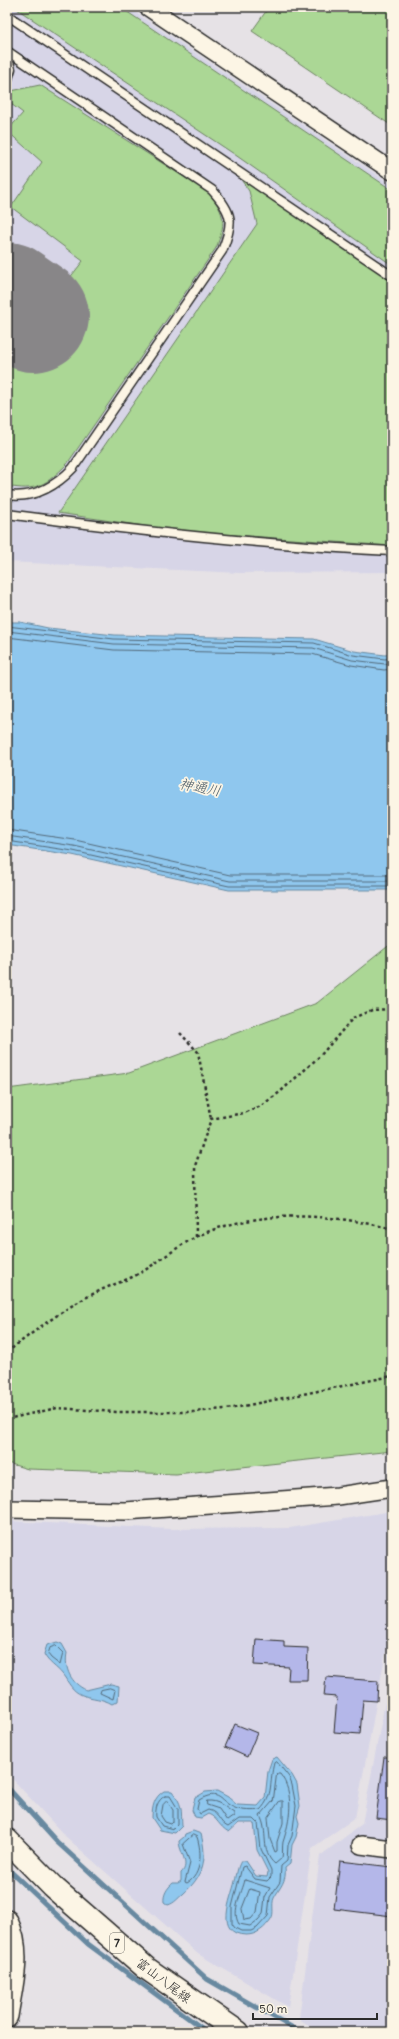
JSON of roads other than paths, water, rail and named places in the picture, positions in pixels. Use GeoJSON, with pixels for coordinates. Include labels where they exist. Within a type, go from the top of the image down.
{"type":"FeatureCollection","features":[{"type":"Feature","properties":{"kind":"main road","name":"富山八尾線"},"geometry":{"type":"LineString","coordinates":[[7,1840],[53,1887],[146,1968],[238,2032]]}},
{"type":"Feature","properties":{"kind":"street"},"geometry":{"type":"LineString","coordinates":[[148,7],[392,171]]}},
{"type":"Feature","properties":{"kind":"street"},"geometry":{"type":"LineString","coordinates":[[7,1508],[125,1511],[338,1496],[392,1488]]}},
{"type":"Feature","properties":{"kind":"street"},"geometry":{"type":"LineString","coordinates":[[361,1845],[392,1849]]}},
{"type":"Feature","properties":{"kind":"street"},"geometry":{"type":"LineString","coordinates":[[7,1921],[16,1952],[7,2016]]}},
{"type":"Feature","properties":{"kind":"lane"},"geometry":{"type":"LineString","coordinates":[[7,15],[392,276]]}},
{"type":"Feature","properties":{"kind":"lane"},"geometry":{"type":"LineString","coordinates":[[7,51],[212,190],[226,204],[230,222],[228,236],[222,251],[73,468],[59,482],[47,490],[30,495],[7,495]]}},
{"type":"Feature","properties":{"kind":"lane"},"geometry":{"type":"LineString","coordinates":[[7,56],[10,69],[7,82]]}},
{"type":"Feature","properties":{"kind":"lane"},"geometry":{"type":"LineString","coordinates":[[7,514],[150,532],[322,548],[392,551]]}},
{"type":"Feature","properties":{"kind":"water","name":"神通川"},"geometry":{"type":"Polygon","coordinates":[[[7,622],[20,622],[48,628],[115,635],[314,639],[354,651],[385,655],[392,654],[392,890],[229,890],[72,855],[7,845],[7,622]]]}},
{"type":"Feature","properties":{"kind":"water"},"geometry":{"type":"Polygon","coordinates":[[[57,1642],[62,1644],[67,1653],[66,1659],[68,1670],[76,1684],[86,1690],[111,1684],[119,1686],[118,1701],[112,1704],[82,1695],[73,1689],[63,1675],[44,1654],[47,1645],[57,1642]]]}},
{"type":"Feature","properties":{"kind":"water"},"geometry":{"type":"Polygon","coordinates":[[[277,1757],[292,1775],[297,1784],[300,1806],[297,1816],[299,1823],[296,1837],[292,1845],[290,1864],[285,1868],[284,1880],[274,1898],[273,1914],[269,1922],[254,1934],[246,1935],[236,1933],[230,1929],[227,1922],[227,1914],[241,1861],[246,1861],[256,1876],[267,1877],[268,1872],[257,1850],[254,1823],[239,1823],[229,1832],[223,1828],[211,1815],[208,1814],[201,1818],[195,1817],[192,1810],[195,1798],[205,1792],[217,1791],[228,1797],[237,1805],[258,1806],[265,1798],[268,1771],[272,1759],[277,1757]]]}},
{"type":"Feature","properties":{"kind":"water"},"geometry":{"type":"Polygon","coordinates":[[[164,1791],[172,1791],[181,1807],[182,1826],[175,1833],[160,1830],[152,1818],[154,1803],[158,1796],[164,1791]]]}},
{"type":"Feature","properties":{"kind":"water"},"geometry":{"type":"Polygon","coordinates":[[[193,1831],[201,1834],[204,1852],[202,1867],[195,1881],[190,1887],[175,1902],[168,1905],[164,1902],[166,1892],[173,1883],[178,1883],[181,1881],[181,1873],[185,1866],[179,1841],[185,1834],[193,1831]]]}},
{"type":"Feature","properties":{"kind":"waterway"},"geometry":{"type":"LineString","coordinates":[[7,1787],[57,1842],[207,1979],[300,2032]]}},
{"type":"Feature","properties":{"kind":"waterway"},"geometry":{"type":"LineString","coordinates":[[7,1868],[88,1944],[207,2032]]}}]}
